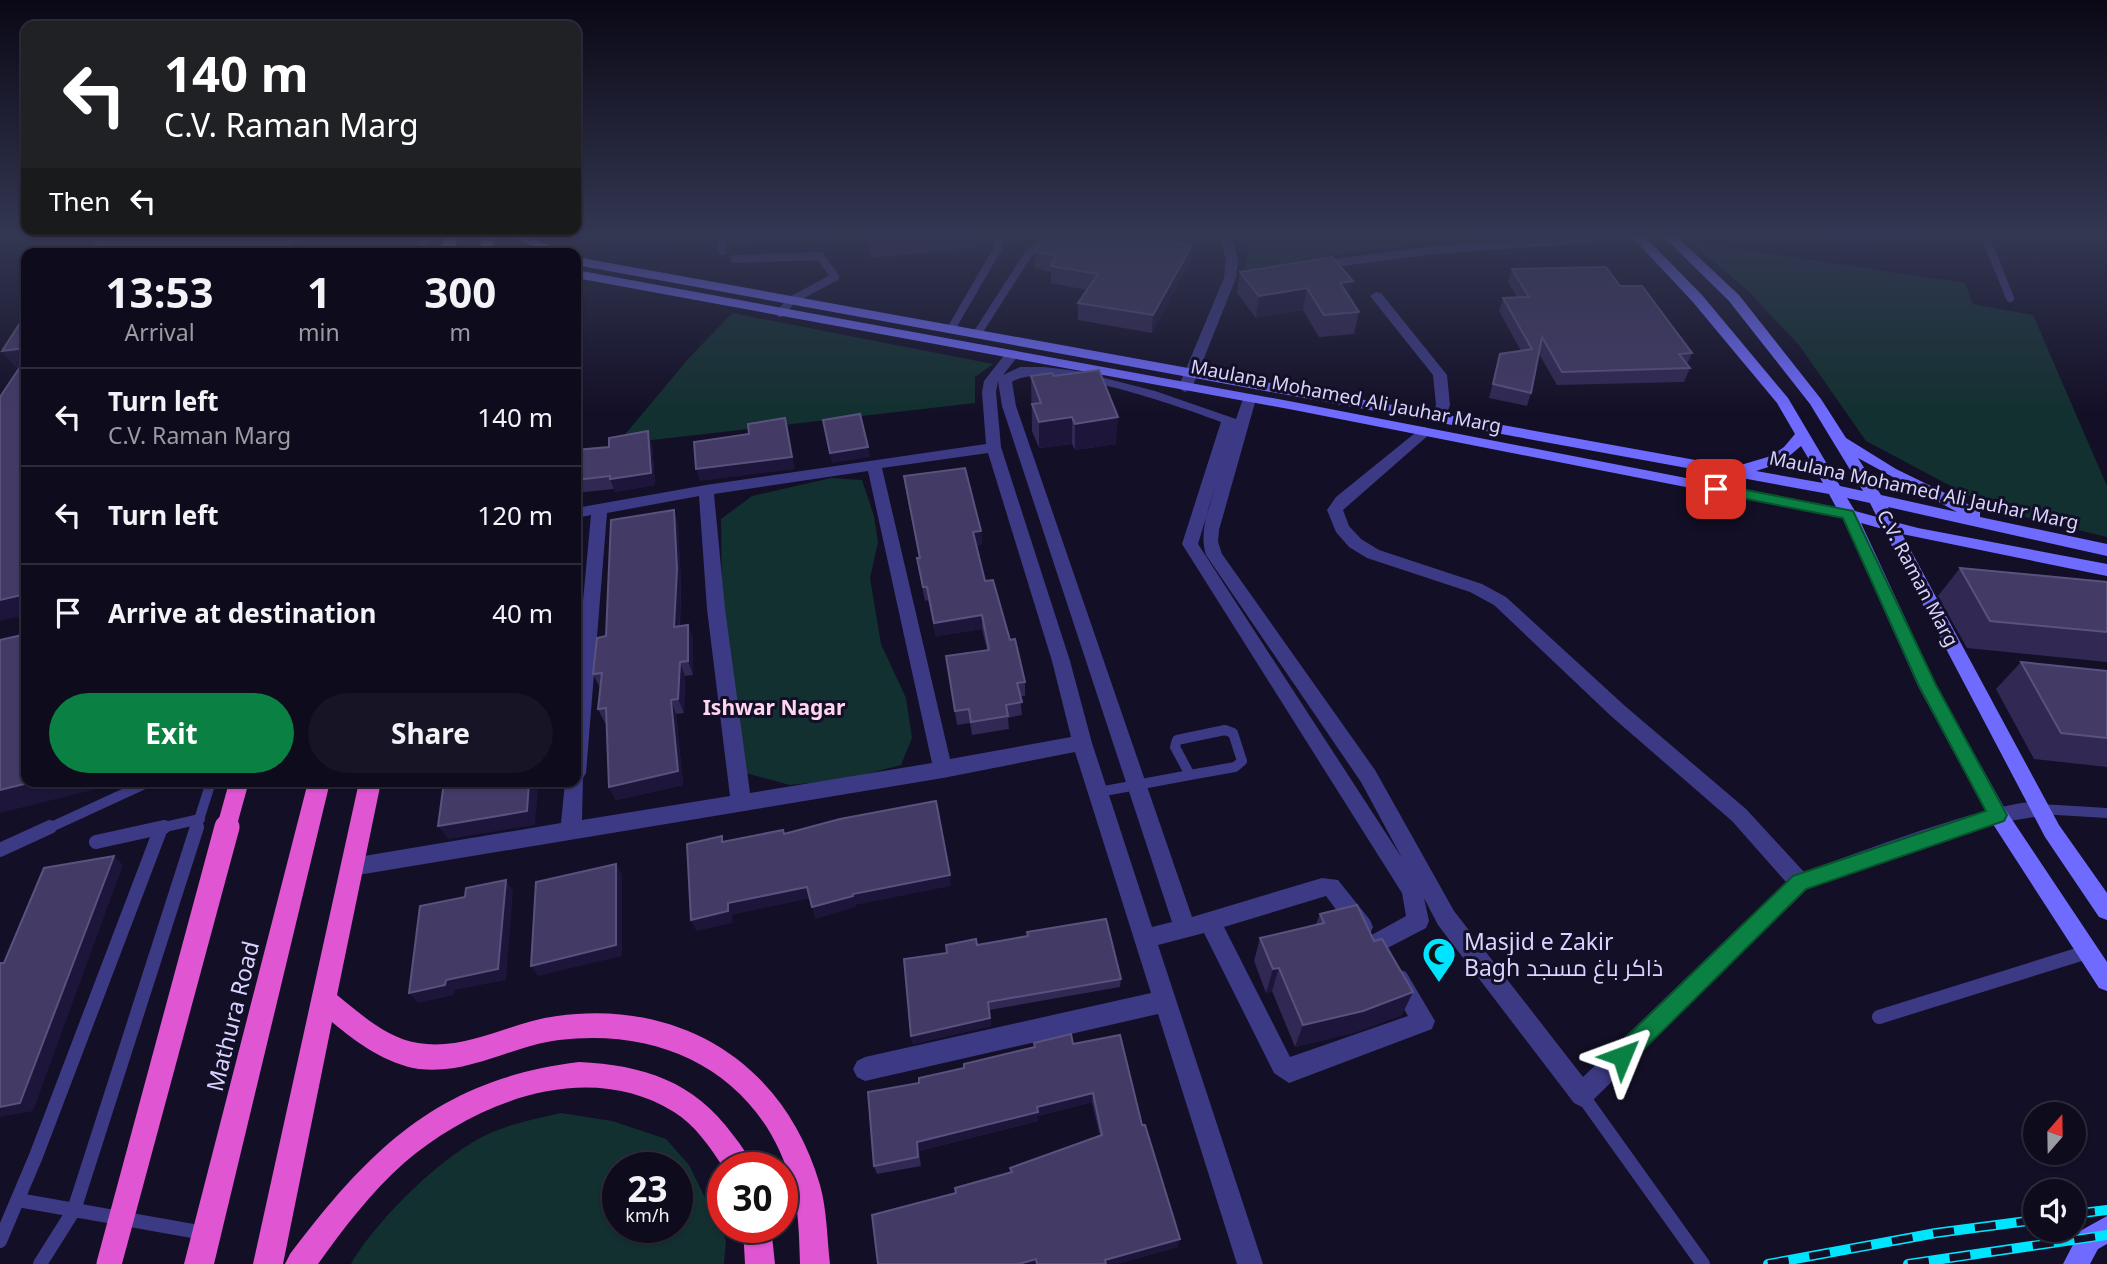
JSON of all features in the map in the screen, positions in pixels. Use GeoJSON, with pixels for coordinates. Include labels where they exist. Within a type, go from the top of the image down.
{"type":"FeatureCollection","features":[{"type":"Feature","properties":{"kind":"highway"},"geometry":{"type":"LineString","coordinates":[[109,1264],[238,787]]}},
{"type":"Feature","properties":{"kind":"highway","name":"Mathura Road"},"geometry":{"type":"LineString","coordinates":[[200,1264],[318,787]]}},
{"type":"Feature","properties":{"kind":"highway"},"geometry":{"type":"LineString","coordinates":[[268,1264],[369,787]]}},
{"type":"Feature","properties":{"kind":"highway"},"geometry":{"type":"LineString","coordinates":[[324,999],[380,1043],[418,1056],[458,1056],[526,1034],[589,1025],[647,1029],[700,1048],[724,1062],[746,1080],[765,1101],[781,1126],[805,1184],[812,1218],[815,1264]]}},
{"type":"Feature","properties":{"kind":"highway"},"geometry":{"type":"LineString","coordinates":[[300,1264],[365,1181],[409,1141],[457,1110],[506,1088],[555,1076],[601,1075],[645,1084],[683,1103],[716,1131],[729,1152]]}},
{"type":"Feature","properties":{"kind":"highway"},"geometry":{"type":"LineString","coordinates":[[758,1243],[760,1264]]}},
{"type":"Feature","properties":{"kind":"main road","name":"Maulana Mohamed Ali Jauhar Marg"},"geometry":{"type":"LineString","coordinates":[[705,295],[780,313],[1250,399],[1848,514],[1919,533],[2105,571]]}},
{"type":"Feature","properties":{"kind":"main road","name":"Maulana Mohamed Ali Jauhar Marg"},"geometry":{"type":"LineString","coordinates":[[762,295],[1834,490],[2107,550]]}},
{"type":"Feature","properties":{"kind":"main road","name":"C.V. Raman Marg"},"geometry":{"type":"LineString","coordinates":[[1694,295],[1783,401],[1848,514],[1927,686],[1998,815],[2107,981]]}},
{"type":"Feature","properties":{"kind":"main road","name":"C.V. Raman Marg"},"geometry":{"type":"LineString","coordinates":[[1731,295],[1816,402],[1889,523],[2040,809],[2107,909]]}},
{"type":"Feature","properties":{"kind":"main road"},"geometry":{"type":"LineString","coordinates":[[1733,472],[1782,458],[1791,452],[1802,434]]}},
{"type":"Feature","properties":{"kind":"main road"},"geometry":{"type":"LineString","coordinates":[[1839,441],[1937,497],[2006,528]]}},
{"type":"Feature","properties":{"kind":"main road"},"geometry":{"type":"LineString","coordinates":[[2076,1264],[2089,1240],[2107,1229]]}},
{"type":"Feature","properties":{"kind":"street"},"geometry":{"type":"LineString","coordinates":[[1185,388],[1228,295]]}},
{"type":"Feature","properties":{"kind":"street"},"geometry":{"type":"LineString","coordinates":[[1376,296],[1440,375],[1444,400],[1438,418]]}},
{"type":"Feature","properties":{"kind":"street"},"geometry":{"type":"LineString","coordinates":[[1011,356],[991,381],[989,392],[994,447],[1061,661],[1082,743],[1250,1264]]}},
{"type":"Feature","properties":{"kind":"street"},"geometry":{"type":"LineString","coordinates":[[1185,928],[1009,406],[1005,382],[1021,370],[1058,372],[1138,391],[1229,420],[1190,544],[1412,891],[1418,921],[1376,944]]}},
{"type":"Feature","properties":{"kind":"street"},"geometry":{"type":"LineString","coordinates":[[1250,399],[1211,530],[1210,541],[1214,555],[1368,776],[1446,918],[1582,1095],[1800,882],[1998,815],[2040,809]]}},
{"type":"Feature","properties":{"kind":"street"},"geometry":{"type":"LineString","coordinates":[[1425,432],[1335,510],[1342,530],[1371,553],[1410,570],[1476,588],[1500,601],[1618,712],[1739,815],[1800,882]]}},
{"type":"Feature","properties":{"kind":"street"},"geometry":{"type":"LineString","coordinates":[[581,512],[706,490],[994,447]]}},
{"type":"Feature","properties":{"kind":"street"},"geometry":{"type":"LineString","coordinates":[[874,466],[943,770]]}},
{"type":"Feature","properties":{"kind":"street"},"geometry":{"type":"LineString","coordinates":[[706,490],[716,609],[741,801]]}},
{"type":"Feature","properties":{"kind":"street"},"geometry":{"type":"LineString","coordinates":[[581,718],[600,508]]}},
{"type":"Feature","properties":{"kind":"street"},"geometry":{"type":"LineString","coordinates":[[352,867],[571,828],[943,770],[1082,743]]}},
{"type":"Feature","properties":{"kind":"street"},"geometry":{"type":"LineString","coordinates":[[571,828],[575,787]]}},
{"type":"Feature","properties":{"kind":"street"},"geometry":{"type":"LineString","coordinates":[[1146,938],[1210,922],[1322,887],[1331,887],[1376,944],[1424,1021],[1289,1071],[1282,1065],[1210,922]]}},
{"type":"Feature","properties":{"kind":"street"},"geometry":{"type":"LineString","coordinates":[[865,1069],[1166,1000]]}},
{"type":"Feature","properties":{"kind":"lane"},"geometry":{"type":"LineString","coordinates":[[780,313],[801,295]]}},
{"type":"Feature","properties":{"kind":"lane"},"geometry":{"type":"LineString","coordinates":[[951,329],[971,295]]}},
{"type":"Feature","properties":{"kind":"lane"},"geometry":{"type":"LineString","coordinates":[[977,334],[1002,295]]}},
{"type":"Feature","properties":{"kind":"lane"},"geometry":{"type":"LineString","coordinates":[[1099,792],[1137,786],[1190,776],[1236,767],[1242,761],[1233,733],[1225,730],[1177,740],[1175,747],[1190,776]]}},
{"type":"Feature","properties":{"kind":"lane"},"geometry":{"type":"LineString","coordinates":[[0,850],[138,787]]}},
{"type":"Feature","properties":{"kind":"lane"},"geometry":{"type":"LineString","coordinates":[[40,1264],[74,1210],[210,787]]}},
{"type":"Feature","properties":{"kind":"lane"},"geometry":{"type":"LineString","coordinates":[[2040,809],[2107,813]]}},
{"type":"Feature","properties":{"kind":"lane"},"geometry":{"type":"LineString","coordinates":[[96,842],[200,819]]}},
{"type":"Feature","properties":{"kind":"lane"},"geometry":{"type":"LineString","coordinates":[[0,1241],[161,828]]}},
{"type":"Feature","properties":{"kind":"lane"},"geometry":{"type":"LineString","coordinates":[[1878,1017],[2087,952]]}},
{"type":"Feature","properties":{"kind":"lane"},"geometry":{"type":"LineString","coordinates":[[1582,1095],[1703,1264]]}},
{"type":"Feature","properties":{"kind":"lane"},"geometry":{"type":"LineString","coordinates":[[18,1200],[207,1234]]}},
{"type":"Feature","properties":{"kind":"green space"},"geometry":{"type":"Polygon","coordinates":[[[1752,295],[1970,295],[1973,304],[2033,315],[2107,486],[2107,537],[1996,510],[1866,441],[1799,345],[1752,295]]]}},
{"type":"Feature","properties":{"kind":"green space"},"geometry":{"type":"Polygon","coordinates":[[[732,313],[993,364],[975,377],[975,403],[617,444],[689,358],[732,313]]]}},
{"type":"Feature","properties":{"kind":"green space"},"geometry":{"type":"Polygon","coordinates":[[[831,478],[862,480],[874,516],[878,542],[870,578],[881,644],[906,698],[912,738],[901,765],[848,779],[790,785],[745,773],[722,599],[721,519],[752,496],[831,478]]]}},
{"type":"Feature","properties":{"kind":"green space"},"geometry":{"type":"Polygon","coordinates":[[[561,1113],[612,1121],[666,1139],[678,1152],[602,1152],[602,1243],[693,1243],[693,1173],[707,1201],[707,1243],[726,1243],[724,1264],[351,1264],[378,1227],[415,1187],[437,1168],[479,1139],[521,1122],[561,1113]]]}},
{"type":"Feature","properties":{"kind":"building"},"geometry":{"type":"Polygon","coordinates":[[[1084,295],[1164,295],[1153,315],[1078,303],[1084,295]]]}},
{"type":"Feature","properties":{"kind":"building"},"geometry":{"type":"Polygon","coordinates":[[[1311,295],[1348,295],[1359,312],[1324,315],[1311,295]]]}},
{"type":"Feature","properties":{"kind":"building"},"geometry":{"type":"Polygon","coordinates":[[[1528,295],[1649,295],[1692,353],[1679,354],[1690,368],[1562,372],[1542,337],[1531,393],[1493,384],[1500,354],[1532,349],[1503,298],[1529,297],[1528,295]]]}},
{"type":"Feature","properties":{"kind":"building"},"geometry":{"type":"Polygon","coordinates":[[[21,322],[21,349],[2,351],[21,322]]]}},
{"type":"Feature","properties":{"kind":"building"},"geometry":{"type":"Polygon","coordinates":[[[21,366],[21,595],[0,600],[0,397],[21,366]]]}},
{"type":"Feature","properties":{"kind":"building"},"geometry":{"type":"Polygon","coordinates":[[[1099,370],[1118,417],[1075,424],[1072,417],[1039,422],[1032,404],[1041,403],[1031,376],[1099,370]]]}},
{"type":"Feature","properties":{"kind":"building"},"geometry":{"type":"Polygon","coordinates":[[[860,414],[868,447],[830,453],[823,420],[860,414]]]}},
{"type":"Feature","properties":{"kind":"building"},"geometry":{"type":"Polygon","coordinates":[[[785,418],[792,457],[696,469],[694,442],[749,434],[748,424],[785,418]]]}},
{"type":"Feature","properties":{"kind":"building"},"geometry":{"type":"Polygon","coordinates":[[[648,431],[651,473],[610,479],[610,476],[581,479],[581,450],[609,447],[609,438],[648,431]]]}},
{"type":"Feature","properties":{"kind":"building"},"geometry":{"type":"Polygon","coordinates":[[[965,468],[981,531],[973,532],[985,581],[993,580],[1010,640],[1015,639],[1025,682],[1017,683],[1022,702],[1006,705],[1008,716],[971,722],[969,709],[955,711],[946,656],[989,650],[982,615],[934,623],[927,587],[923,587],[917,558],[920,558],[904,476],[965,468]]]}},
{"type":"Feature","properties":{"kind":"building"},"geometry":{"type":"Polygon","coordinates":[[[674,510],[677,569],[674,627],[688,625],[688,661],[680,662],[678,699],[671,700],[678,771],[609,787],[606,708],[598,709],[602,673],[593,674],[597,638],[606,636],[611,520],[674,510]]]}},
{"type":"Feature","properties":{"kind":"building"},"geometry":{"type":"Polygon","coordinates":[[[1960,568],[2107,582],[2107,632],[1990,621],[1960,568]]]}},
{"type":"Feature","properties":{"kind":"building"},"geometry":{"type":"Polygon","coordinates":[[[21,635],[21,785],[0,790],[0,640],[21,635]]]}},
{"type":"Feature","properties":{"kind":"building"},"geometry":{"type":"Polygon","coordinates":[[[2021,662],[2107,671],[2107,738],[2061,733],[2021,662]]]}},
{"type":"Feature","properties":{"kind":"building"},"geometry":{"type":"Polygon","coordinates":[[[443,787],[529,787],[527,811],[438,826],[443,787]]]}},
{"type":"Feature","properties":{"kind":"building"},"geometry":{"type":"Polygon","coordinates":[[[936,801],[950,875],[853,894],[812,907],[807,887],[728,903],[728,911],[691,920],[687,844],[722,836],[722,842],[783,830],[784,834],[840,819],[936,801]]]}},
{"type":"Feature","properties":{"kind":"building"},"geometry":{"type":"Polygon","coordinates":[[[114,856],[20,1103],[0,1107],[0,963],[4,963],[44,868],[114,856]]]}},
{"type":"Feature","properties":{"kind":"building"},"geometry":{"type":"Polygon","coordinates":[[[616,864],[616,945],[531,966],[536,882],[616,864]]]}},
{"type":"Feature","properties":{"kind":"building"},"geometry":{"type":"Polygon","coordinates":[[[506,880],[498,969],[446,980],[445,985],[409,993],[420,906],[465,897],[466,888],[506,880]]]}},
{"type":"Feature","properties":{"kind":"building"},"geometry":{"type":"Polygon","coordinates":[[[1357,905],[1374,941],[1382,939],[1413,992],[1363,1011],[1303,1025],[1279,968],[1273,969],[1260,938],[1324,923],[1320,914],[1357,905]]]}},
{"type":"Feature","properties":{"kind":"building"},"geometry":{"type":"Polygon","coordinates":[[[1106,919],[1121,979],[988,1002],[990,1018],[911,1036],[904,959],[947,953],[946,945],[976,939],[977,945],[1028,936],[1027,932],[1106,919]]]}},
{"type":"Feature","properties":{"kind":"building"},"geometry":{"type":"Polygon","coordinates":[[[1071,1034],[1073,1044],[1120,1035],[1142,1125],[1145,1125],[1180,1239],[1105,1260],[1106,1264],[1037,1264],[1036,1259],[1019,1264],[878,1264],[872,1215],[956,1193],[955,1188],[1012,1172],[1010,1168],[1102,1135],[1093,1093],[1037,1107],[1038,1112],[917,1142],[918,1157],[874,1166],[868,1092],[919,1083],[919,1078],[964,1068],[964,1064],[1035,1047],[1034,1043],[1071,1034]]]}},
{"type":"Feature","properties":{"kind":"railway"},"geometry":{"type":"LineString","coordinates":[[2086,1213],[2107,1210]]}},
{"type":"Feature","properties":{"kind":"railway"},"geometry":{"type":"LineString","coordinates":[[1768,1264],[1936,1233],[2023,1222]]}},
{"type":"Feature","properties":{"kind":"railway"},"geometry":{"type":"LineString","coordinates":[[1908,1264],[2107,1235]]}},
{"type":"Feature","properties":{"kind":"place","name":"Masjid e Zakir Bagh ذاکر باغ مسجد"},"geometry":{"type":"Point","coordinates":[1439,984]}},
{"type":"Feature","properties":{"kind":"district","name":"Ishwar Nagar"},"geometry":{"type":"Point","coordinates":[774,707]}},
{"type":"Feature","properties":{"kind":"route"},"geometry":{"type":"LineString","coordinates":[[1622,1056],[1800,882],[1998,815],[1927,686],[1848,514],[1716,489]]}}]}
